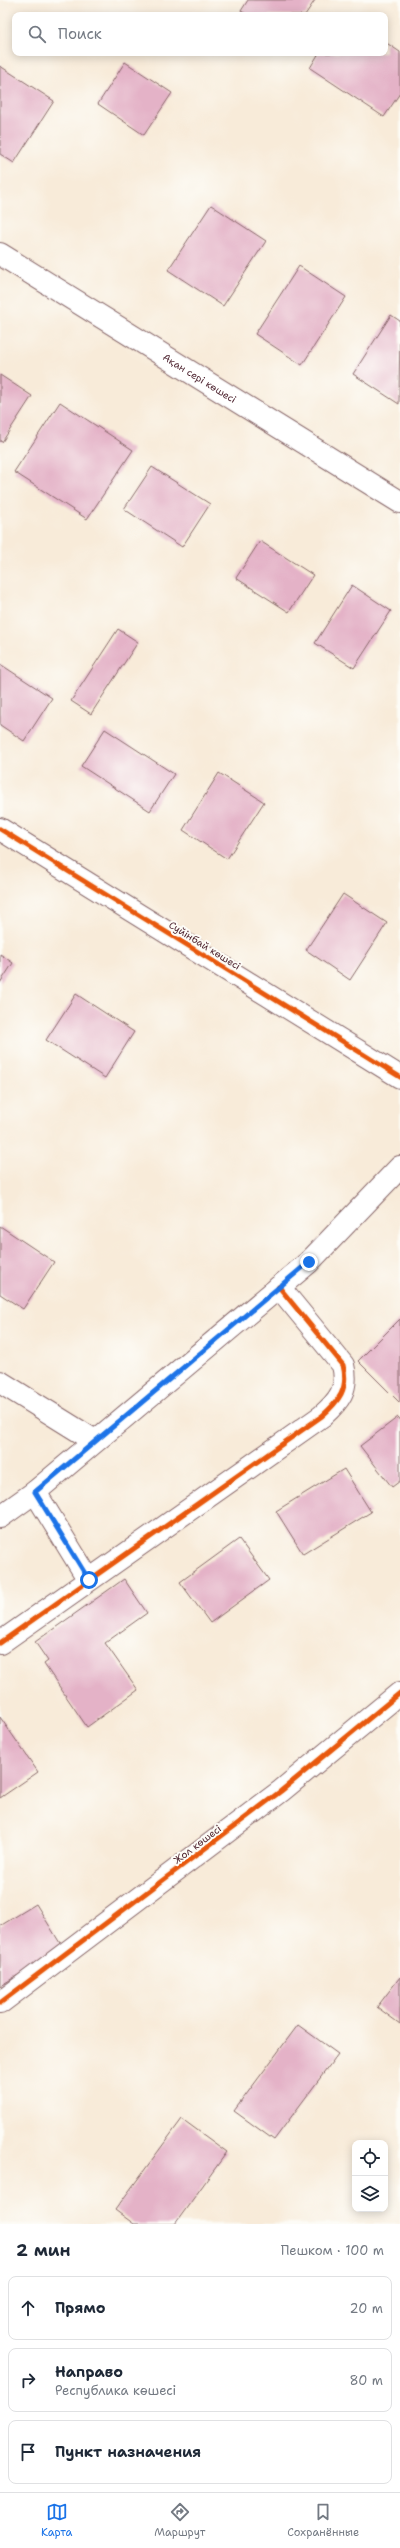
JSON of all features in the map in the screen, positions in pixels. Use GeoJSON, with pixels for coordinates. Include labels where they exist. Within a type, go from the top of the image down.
{"type":"FeatureCollection","features":[{"type":"Feature","properties":{"kind":"street","name":"Ақан сері көшесі"},"geometry":{"type":"LineString","coordinates":[[0,254],[400,502]]}},
{"type":"Feature","properties":{"kind":"street","name":"Суйінбай көшесі"},"geometry":{"type":"LineString","coordinates":[[0,829],[400,1077]]}},
{"type":"Feature","properties":{"kind":"street"},"geometry":{"type":"LineString","coordinates":[[0,1517],[35,1492],[309,1262],[400,1167]]}},
{"type":"Feature","properties":{"kind":"street"},"geometry":{"type":"LineString","coordinates":[[0,1642],[322,1416],[338,1402],[346,1378],[343,1365],[279,1288]]}},
{"type":"Feature","properties":{"kind":"street"},"geometry":{"type":"LineString","coordinates":[[0,1382],[95,1441]]}},
{"type":"Feature","properties":{"kind":"street"},"geometry":{"type":"LineString","coordinates":[[35,1492],[89,1580]]}},
{"type":"Feature","properties":{"kind":"street","name":"Жол көшесі"},"geometry":{"type":"LineString","coordinates":[[0,2003],[281,1791],[400,1693]]}},
{"type":"Feature","properties":{"kind":"building"},"geometry":{"type":"Polygon","coordinates":[[[248,0],[315,0],[307,12],[241,11],[248,0]]]}},
{"type":"Feature","properties":{"kind":"building"},"geometry":{"type":"Polygon","coordinates":[[[388,44],[400,52],[400,93],[384,117],[310,68],[317,56],[388,56],[388,44]]]}},
{"type":"Feature","properties":{"kind":"building"},"geometry":{"type":"Polygon","coordinates":[[[125,62],[172,93],[144,135],[98,104],[125,62]]]}},
{"type":"Feature","properties":{"kind":"building"},"geometry":{"type":"Polygon","coordinates":[[[0,66],[54,101],[14,163],[0,154],[0,66]]]}},
{"type":"Feature","properties":{"kind":"building"},"geometry":{"type":"Polygon","coordinates":[[[211,205],[266,241],[223,306],[168,270],[211,205]]]}},
{"type":"Feature","properties":{"kind":"building"},"geometry":{"type":"Polygon","coordinates":[[[299,266],[346,297],[302,365],[255,334],[299,266]]]}},
{"type":"Feature","properties":{"kind":"building"},"geometry":{"type":"Polygon","coordinates":[[[391,315],[400,321],[399,404],[353,374],[391,315]]]}},
{"type":"Feature","properties":{"kind":"building"},"geometry":{"type":"Polygon","coordinates":[[[0,375],[32,396],[2,442],[0,441],[0,375]]]}},
{"type":"Feature","properties":{"kind":"building"},"geometry":{"type":"Polygon","coordinates":[[[60,402],[133,450],[87,519],[14,472],[60,402]]]}},
{"type":"Feature","properties":{"kind":"building"},"geometry":{"type":"Polygon","coordinates":[[[152,467],[210,504],[182,547],[124,509],[152,467]]]}},
{"type":"Feature","properties":{"kind":"building"},"geometry":{"type":"Polygon","coordinates":[[[260,541],[313,575],[289,612],[236,578],[260,541]]]}},
{"type":"Feature","properties":{"kind":"building"},"geometry":{"type":"Polygon","coordinates":[[[352,585],[391,611],[354,668],[315,643],[352,585]]]}},
{"type":"Feature","properties":{"kind":"building"},"geometry":{"type":"Polygon","coordinates":[[[118,629],[138,642],[91,714],[71,701],[118,629]]]}},
{"type":"Feature","properties":{"kind":"building"},"geometry":{"type":"Polygon","coordinates":[[[0,664],[52,698],[24,741],[0,725],[0,664]]]}},
{"type":"Feature","properties":{"kind":"building"},"geometry":{"type":"Polygon","coordinates":[[[105,729],[174,774],[150,811],[81,766],[105,729]]]}},
{"type":"Feature","properties":{"kind":"building"},"geometry":{"type":"Polygon","coordinates":[[[219,773],[264,802],[227,859],[183,830],[219,773]]]}},
{"type":"Feature","properties":{"kind":"building"},"geometry":{"type":"Polygon","coordinates":[[[343,894],[387,923],[350,980],[306,950],[343,894]]]}},
{"type":"Feature","properties":{"kind":"building"},"geometry":{"type":"Polygon","coordinates":[[[0,954],[13,963],[0,983],[0,954]]]}},
{"type":"Feature","properties":{"kind":"building"},"geometry":{"type":"Polygon","coordinates":[[[76,994],[134,1032],[105,1078],[46,1040],[76,994]]]}},
{"type":"Feature","properties":{"kind":"building"},"geometry":{"type":"Polygon","coordinates":[[[0,1226],[54,1262],[23,1309],[0,1294],[0,1226]]]}},
{"type":"Feature","properties":{"kind":"building"},"geometry":{"type":"Polygon","coordinates":[[[400,1319],[400,1403],[358,1361],[400,1319]]]}},
{"type":"Feature","properties":{"kind":"building"},"geometry":{"type":"Polygon","coordinates":[[[398,1417],[400,1419],[400,1481],[392,1487],[360,1446],[398,1417]]]}},
{"type":"Feature","properties":{"kind":"building"},"geometry":{"type":"Polygon","coordinates":[[[344,1469],[371,1512],[303,1554],[276,1511],[344,1469]]]}},
{"type":"Feature","properties":{"kind":"building"},"geometry":{"type":"Polygon","coordinates":[[[239,1539],[269,1580],[210,1623],[180,1582],[239,1539]]]}},
{"type":"Feature","properties":{"kind":"building"},"geometry":{"type":"Polygon","coordinates":[[[124,1579],[147,1613],[105,1643],[138,1690],[87,1727],[44,1664],[48,1661],[35,1642],[124,1579]]]}},
{"type":"Feature","properties":{"kind":"building"},"geometry":{"type":"Polygon","coordinates":[[[0,1717],[38,1772],[0,1798],[0,1717]]]}},
{"type":"Feature","properties":{"kind":"building"},"geometry":{"type":"Polygon","coordinates":[[[36,1904],[63,1948],[0,1986],[0,1926],[36,1904]]]}},
{"type":"Feature","properties":{"kind":"building"},"geometry":{"type":"Polygon","coordinates":[[[400,1977],[400,2024],[377,2007],[400,1977]]]}},
{"type":"Feature","properties":{"kind":"building"},"geometry":{"type":"Polygon","coordinates":[[[298,2025],[338,2054],[274,2140],[234,2111],[298,2025]]]}},
{"type":"Feature","properties":{"kind":"building"},"geometry":{"type":"Polygon","coordinates":[[[182,2119],[227,2152],[175,2224],[134,2224],[115,2210],[182,2119]]]}},
{"type":"Feature","properties":{"kind":"cycle path"},"geometry":{"type":"LineString","coordinates":[[0,829],[400,1077]]}},
{"type":"Feature","properties":{"kind":"cycle path"},"geometry":{"type":"LineString","coordinates":[[0,1643],[322,1416],[338,1400],[345,1381],[343,1365],[279,1287]]}},
{"type":"Feature","properties":{"kind":"cycle path"},"geometry":{"type":"LineString","coordinates":[[0,2003],[281,1791],[400,1693]]}},
{"type":"Feature","properties":{"kind":"route"},"geometry":{"type":"LineString","coordinates":[[89,1580],[35,1492],[309,1262]]}}]}
